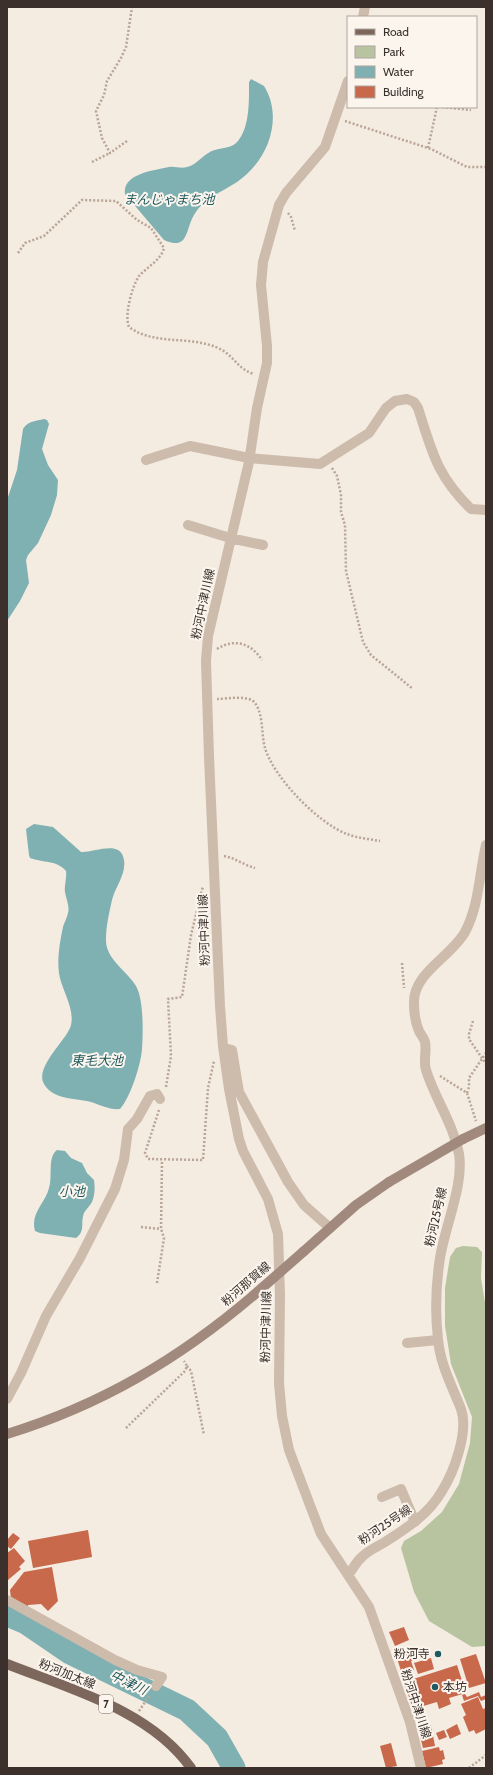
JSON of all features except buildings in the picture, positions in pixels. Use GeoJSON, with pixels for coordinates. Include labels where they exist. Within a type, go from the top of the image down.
{"type":"FeatureCollection","features":[{"type":"Feature","properties":{"kind":"main road","name":"粉河那賀線"},"geometry":{"type":"LineString","coordinates":[[7,1434],[49,1420],[110,1393],[150,1372],[221,1323],[356,1206],[389,1182],[463,1139],[483,1130]]}},
{"type":"Feature","properties":{"kind":"main road","name":"粉河加太線"},"geometry":{"type":"LineString","coordinates":[[7,1664],[80,1693],[140,1720],[167,1741],[191,1768]]}},
{"type":"Feature","properties":{"kind":"street","name":"粉河中津川線"},"geometry":{"type":"LineString","coordinates":[[347,83],[325,148],[280,203],[263,262],[261,285],[267,346],[264,377],[257,408],[249,458],[208,636],[206,661],[220,1006],[229,1088],[239,1139],[243,1151],[268,1199],[278,1234],[280,1295],[278,1383],[282,1416],[289,1450],[321,1534],[349,1574],[369,1607],[410,1722],[421,1768]]}},
{"type":"Feature","properties":{"kind":"street"},"geometry":{"type":"LineString","coordinates":[[146,460],[190,446],[249,458],[320,464],[369,433],[386,408],[395,401],[407,399],[414,402],[418,408],[432,454],[448,483],[471,509],[486,510]]}},
{"type":"Feature","properties":{"kind":"street"},"geometry":{"type":"LineString","coordinates":[[188,525],[230,538],[263,545]]}},
{"type":"Feature","properties":{"kind":"street","name":"粉河25号線"},"geometry":{"type":"LineString","coordinates":[[349,1574],[362,1557],[415,1522],[424,1514],[443,1490],[456,1458],[462,1437],[463,1418],[448,1379],[438,1340],[437,1293],[440,1257],[457,1185],[459,1156],[454,1133],[425,1068],[427,1050],[424,1039],[418,1030],[414,1004],[415,991],[428,972],[448,954],[464,933],[477,898],[479,878],[486,846]]}},
{"type":"Feature","properties":{"kind":"street"},"geometry":{"type":"LineString","coordinates":[[224,1048],[232,1050],[239,1092],[288,1182],[304,1205],[330,1228]]}},
{"type":"Feature","properties":{"kind":"street"},"geometry":{"type":"LineString","coordinates":[[7,1399],[21,1373],[46,1316],[80,1258],[115,1189],[124,1160],[128,1128],[137,1119],[150,1096],[157,1094],[160,1099]]}},
{"type":"Feature","properties":{"kind":"street"},"geometry":{"type":"LineString","coordinates":[[407,1343],[438,1340]]}},
{"type":"Feature","properties":{"kind":"street"},"geometry":{"type":"LineString","coordinates":[[382,1497],[401,1489],[415,1522]]}},
{"type":"Feature","properties":{"kind":"street"},"geometry":{"type":"LineString","coordinates":[[7,1600],[126,1665],[137,1670],[162,1676],[156,1686]]}},
{"type":"Feature","properties":{"kind":"path"},"geometry":{"type":"LineString","coordinates":[[110,153],[102,138],[96,111],[104,95],[107,81],[126,47],[132,7]]}},
{"type":"Feature","properties":{"kind":"path"},"geometry":{"type":"LineString","coordinates":[[428,148],[437,108]]}},
{"type":"Feature","properties":{"kind":"path"},"geometry":{"type":"LineString","coordinates":[[452,108],[471,110]]}},
{"type":"Feature","properties":{"kind":"path"},"geometry":{"type":"LineString","coordinates":[[336,118],[428,148],[455,159],[467,167],[486,167]]}},
{"type":"Feature","properties":{"kind":"path"},"geometry":{"type":"LineString","coordinates":[[92,162],[110,153],[127,141]]}},
{"type":"Feature","properties":{"kind":"path"},"geometry":{"type":"LineString","coordinates":[[18,253],[25,243],[44,236],[82,200],[116,201],[142,224],[151,228],[164,248],[160,256],[136,281],[127,313],[129,327],[151,337],[190,342],[218,348],[227,353],[237,365],[246,372],[264,377]]}},
{"type":"Feature","properties":{"kind":"path"},"geometry":{"type":"LineString","coordinates":[[280,203],[291,217],[295,231]]}},
{"type":"Feature","properties":{"kind":"path"},"geometry":{"type":"LineString","coordinates":[[326,460],[333,469],[340,484],[341,512],[345,525],[346,571],[363,642],[372,655],[413,689]]}},
{"type":"Feature","properties":{"kind":"path"},"geometry":{"type":"LineString","coordinates":[[206,661],[215,650],[230,643],[246,645],[257,652],[262,660]]}},
{"type":"Feature","properties":{"kind":"path"},"geometry":{"type":"LineString","coordinates":[[208,700],[242,698],[253,701],[260,713],[262,735],[269,758],[281,779],[312,811],[330,826],[348,835],[380,841]]}},
{"type":"Feature","properties":{"kind":"path"},"geometry":{"type":"LineString","coordinates":[[215,857],[232,858],[255,868]]}},
{"type":"Feature","properties":{"kind":"path"},"geometry":{"type":"LineString","coordinates":[[204,883],[191,935],[182,997],[168,999],[171,1056],[163,1097],[160,1099],[156,1122],[145,1153],[148,1159],[203,1160],[208,1088],[212,1064],[217,1053],[224,1048]]}},
{"type":"Feature","properties":{"kind":"path"},"geometry":{"type":"LineString","coordinates":[[473,1021],[469,1039],[486,1064]]}},
{"type":"Feature","properties":{"kind":"path"},"geometry":{"type":"LineString","coordinates":[[467,1093],[470,1087],[470,1078],[486,1053]]}},
{"type":"Feature","properties":{"kind":"path"},"geometry":{"type":"LineString","coordinates":[[438,1074],[467,1093],[483,1130]]}},
{"type":"Feature","properties":{"kind":"path"},"geometry":{"type":"LineString","coordinates":[[156,1283],[164,1238],[161,1229],[162,1160]]}},
{"type":"Feature","properties":{"kind":"path"},"geometry":{"type":"LineString","coordinates":[[141,1227],[161,1229]]}},
{"type":"Feature","properties":{"kind":"path"},"geometry":{"type":"LineString","coordinates":[[178,1352],[191,1371],[204,1435]]}},
{"type":"Feature","properties":{"kind":"path"},"geometry":{"type":"LineString","coordinates":[[126,1428],[185,1371],[187,1366]]}},
{"type":"Feature","properties":{"kind":"path"},"geometry":{"type":"LineString","coordinates":[[469,1768],[486,1755]]}},
{"type":"Feature","properties":{"kind":"green space"},"geometry":{"type":"Polygon","coordinates":[[[463,1246],[477,1247],[482,1252],[481,1278],[486,1309],[486,1646],[472,1647],[429,1621],[414,1592],[401,1548],[404,1541],[421,1531],[442,1512],[459,1484],[470,1443],[472,1417],[451,1364],[445,1326],[445,1288],[450,1257],[456,1248],[463,1246]]]}},
{"type":"Feature","properties":{"kind":"water","name":"まんじゃまち池"},"geometry":{"type":"Polygon","coordinates":[[[251,79],[264,86],[270,98],[273,112],[270,138],[264,151],[257,163],[248,173],[237,182],[208,200],[198,209],[182,241],[172,243],[164,240],[125,194],[129,181],[134,177],[149,171],[169,167],[187,167],[213,150],[235,144],[242,135],[247,120],[249,105],[249,82],[251,79]]]}},
{"type":"Feature","properties":{"kind":"water"},"geometry":{"type":"Polygon","coordinates":[[[44,419],[47,420],[49,424],[42,449],[48,465],[58,480],[57,495],[51,515],[38,543],[28,555],[26,560],[29,583],[20,601],[7,621],[7,500],[17,470],[23,429],[30,423],[44,419]]]}},
{"type":"Feature","properties":{"kind":"water","name":"東毛大池"},"geometry":{"type":"Polygon","coordinates":[[[34,824],[53,827],[81,852],[109,848],[119,851],[124,860],[123,872],[112,900],[106,939],[109,953],[132,980],[139,992],[142,1008],[143,1035],[141,1056],[137,1072],[128,1097],[120,1109],[65,1098],[53,1093],[44,1084],[42,1077],[47,1062],[69,1031],[72,1019],[58,968],[63,927],[69,908],[65,895],[66,871],[54,863],[30,858],[26,829],[34,824]]]}},
{"type":"Feature","properties":{"kind":"water","name":"小池"},"geometry":{"type":"Polygon","coordinates":[[[57,1150],[65,1151],[71,1158],[82,1163],[87,1173],[94,1180],[93,1199],[84,1213],[82,1230],[76,1238],[35,1231],[34,1225],[36,1214],[49,1188],[52,1157],[57,1150]]]}},
{"type":"Feature","properties":{"kind":"waterway","name":"中津川"},"geometry":{"type":"LineString","coordinates":[[7,1615],[26,1623],[70,1653],[187,1710],[217,1738],[234,1768]]}},
{"type":"Feature","properties":{"kind":"place","name":"粉河寺"},"geometry":{"type":"Point","coordinates":[438,1654]}},
{"type":"Feature","properties":{"kind":"place","name":"本坊"},"geometry":{"type":"Point","coordinates":[435,1687]}}]}
